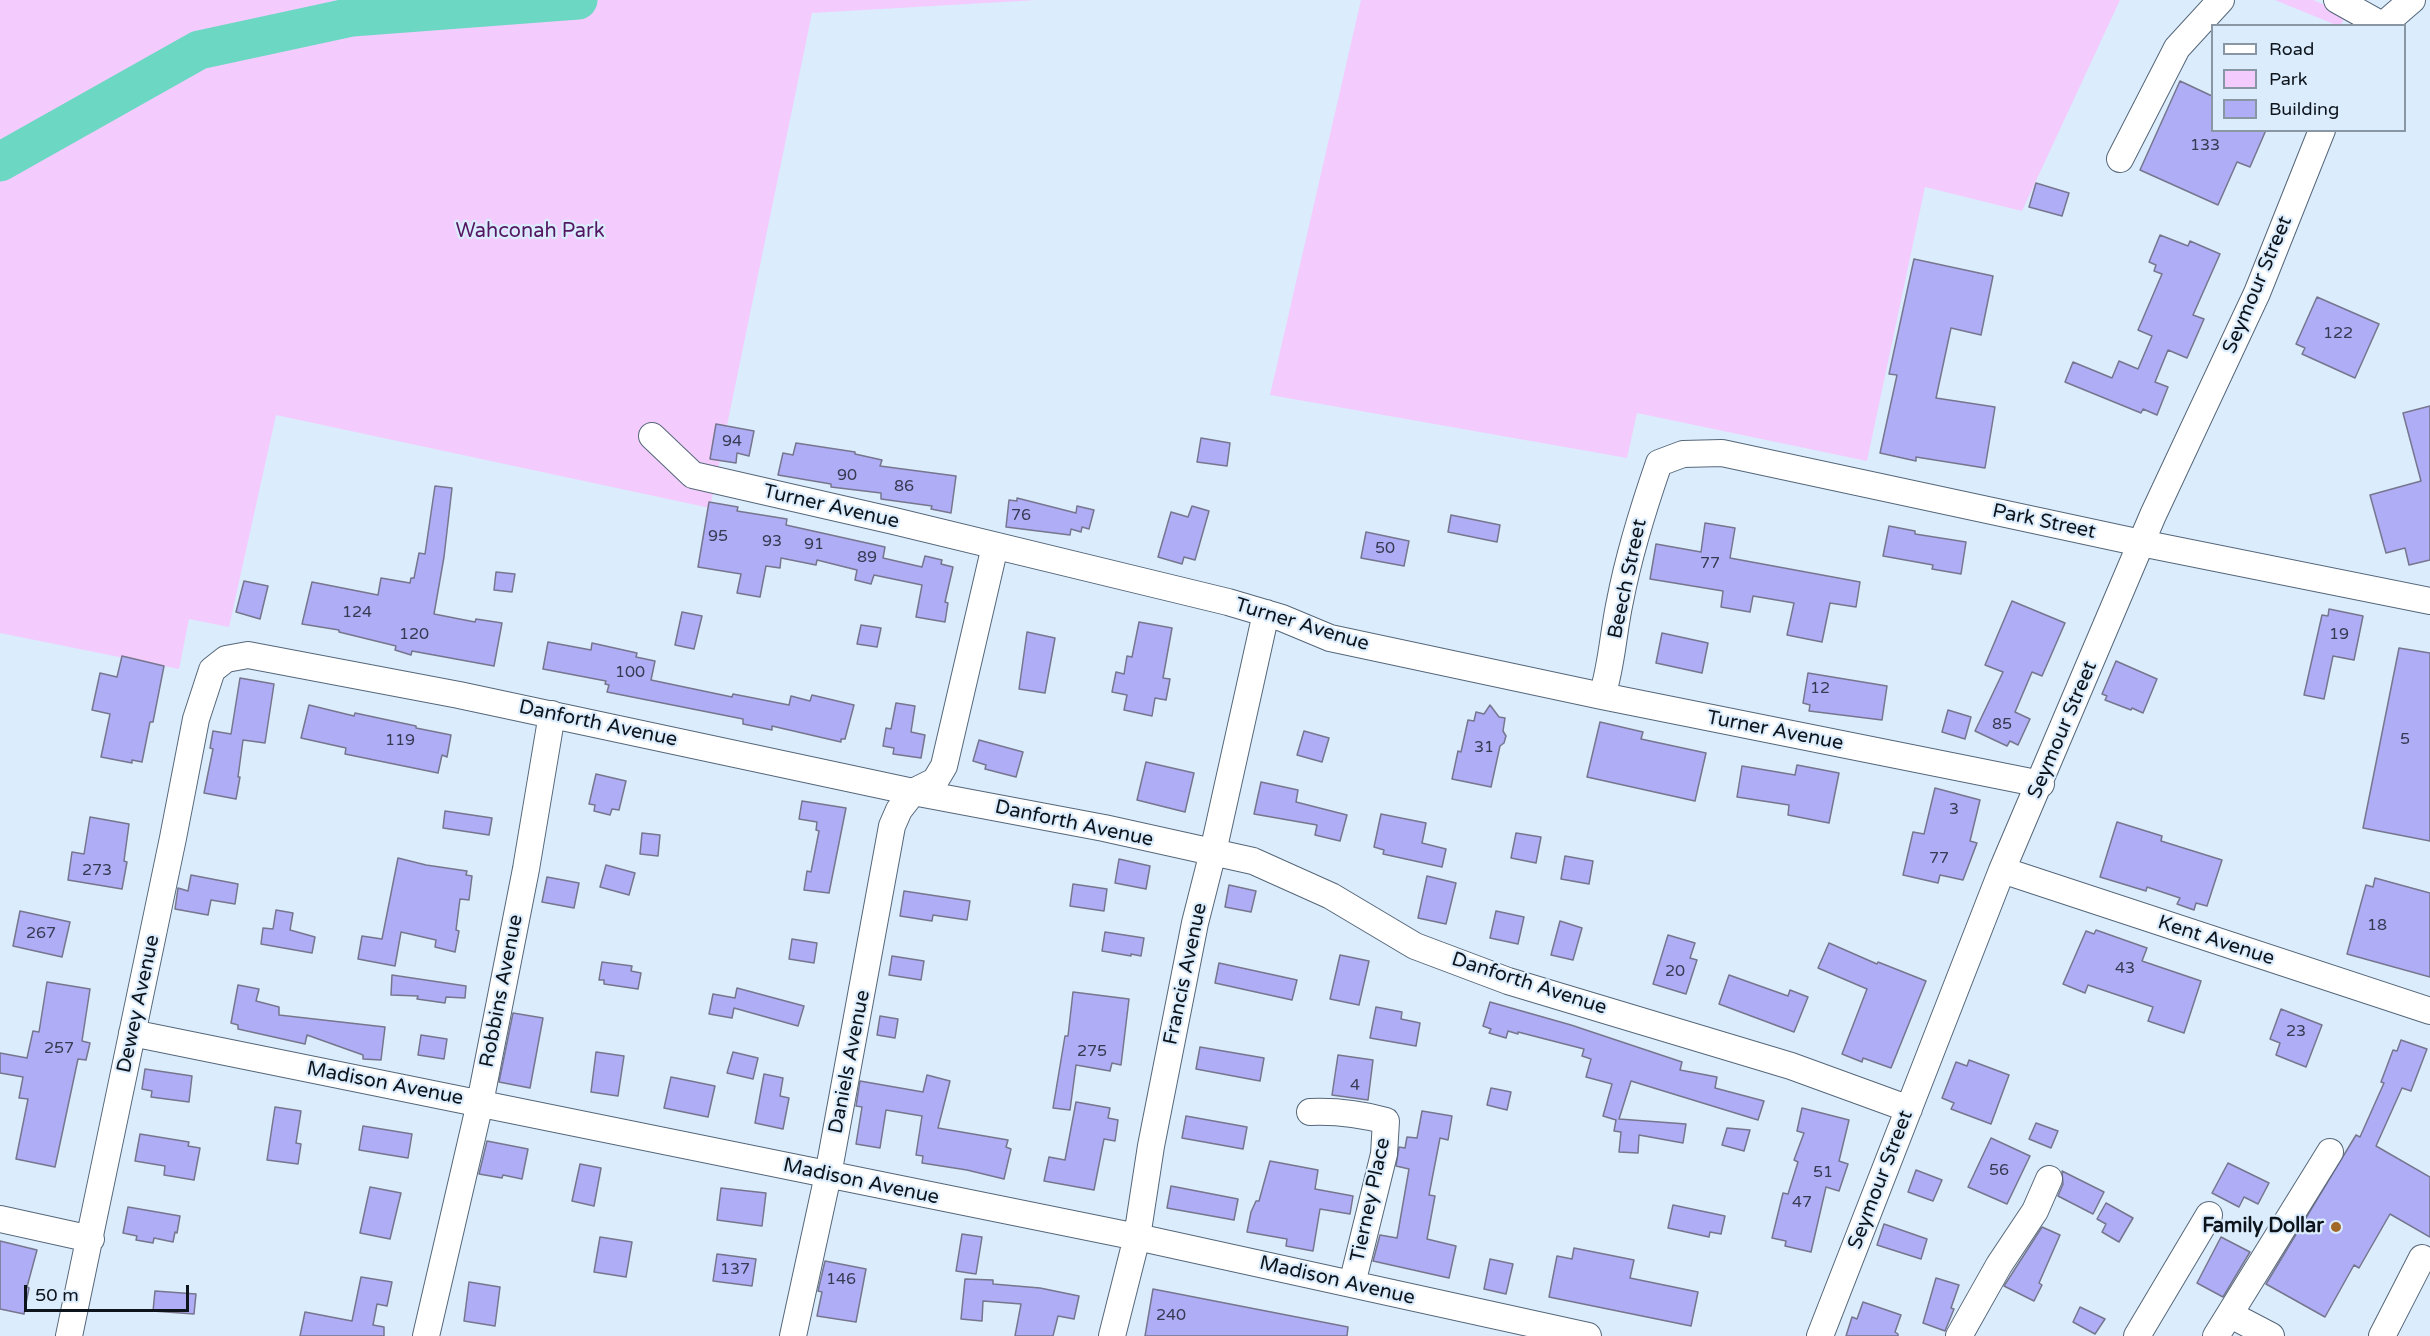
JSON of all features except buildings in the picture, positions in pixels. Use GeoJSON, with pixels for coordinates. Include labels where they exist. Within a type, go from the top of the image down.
{"type":"FeatureCollection","features":[{"type":"Feature","properties":{"kind":"street"},"geometry":{"type":"LineString","coordinates":[[2120,159],[2177,48],[2221,0]]}},
{"type":"Feature","properties":{"kind":"street"},"geometry":{"type":"LineString","coordinates":[[2337,0],[2380,24]]}},
{"type":"Feature","properties":{"kind":"street"},"geometry":{"type":"LineString","coordinates":[[2383,24],[2412,0]]}},
{"type":"Feature","properties":{"kind":"street","name":"Seymour Street"},"geometry":{"type":"LineString","coordinates":[[1820,1336],[2002,870],[2141,543],[2257,293],[2321,132]]}},
{"type":"Feature","properties":{"kind":"street","name":"Turner Avenue"},"geometry":{"type":"LineString","coordinates":[[652,436],[693,475],[1266,613],[1330,638],[1602,696],[2040,784]]}},
{"type":"Feature","properties":{"kind":"street","name":"Park Street"},"geometry":{"type":"LineString","coordinates":[[1659,463],[1683,454],[1722,453],[2141,543],[2430,601]]}},
{"type":"Feature","properties":{"kind":"street","name":"Beech Street"},"geometry":{"type":"LineString","coordinates":[[1602,696],[1610,674],[1619,603],[1634,540],[1659,463]]}},
{"type":"Feature","properties":{"kind":"street"},"geometry":{"type":"LineString","coordinates":[[913,792],[935,782],[944,766],[994,546]]}},
{"type":"Feature","properties":{"kind":"street","name":"Francis Avenue"},"geometry":{"type":"LineString","coordinates":[[1113,1336],[1137,1237],[1151,1146],[1196,923],[1266,613]]}},
{"type":"Feature","properties":{"kind":"street","name":"Danforth Avenue"},"geometry":{"type":"LineString","coordinates":[[211,673],[226,659],[248,656],[459,695],[913,792],[1104,828],[1213,852],[1263,866],[1331,896],[1415,946],[1497,977],[1791,1066],[1909,1109]]}},
{"type":"Feature","properties":{"kind":"street","name":"Dewey Avenue"},"geometry":{"type":"LineString","coordinates":[[69,1336],[91,1239],[196,719],[211,673]]}},
{"type":"Feature","properties":{"kind":"street","name":"Robbins Avenue"},"geometry":{"type":"LineString","coordinates":[[426,1336],[480,1103],[526,869],[552,714]]}},
{"type":"Feature","properties":{"kind":"street","name":"Daniels Avenue"},"geometry":{"type":"LineString","coordinates":[[793,1336],[828,1175],[892,826],[899,810],[913,792]]}},
{"type":"Feature","properties":{"kind":"street","name":"Kent Avenue"},"geometry":{"type":"LineString","coordinates":[[2002,870],[2430,1011]]}},
{"type":"Feature","properties":{"kind":"street","name":"Madison Avenue"},"geometry":{"type":"LineString","coordinates":[[132,1033],[1137,1237],[1575,1335]]}},
{"type":"Feature","properties":{"kind":"street","name":"Tierney Place"},"geometry":{"type":"LineString","coordinates":[[1310,1112],[1329,1111],[1386,1121],[1384,1154],[1352,1284]]}},
{"type":"Feature","properties":{"kind":"street"},"geometry":{"type":"LineString","coordinates":[[2216,1336],[2330,1152]]}},
{"type":"Feature","properties":{"kind":"street"},"geometry":{"type":"LineString","coordinates":[[1959,1336],[1999,1265],[2035,1210],[2049,1179]]}},
{"type":"Feature","properties":{"kind":"street"},"geometry":{"type":"LineString","coordinates":[[2137,1336],[2209,1215]]}},
{"type":"Feature","properties":{"kind":"street"},"geometry":{"type":"LineString","coordinates":[[0,1219],[91,1239]]}},
{"type":"Feature","properties":{"kind":"street"},"geometry":{"type":"LineString","coordinates":[[2382,1336],[2422,1258]]}},
{"type":"Feature","properties":{"kind":"street"},"geometry":{"type":"LineString","coordinates":[[2231,1315],[2271,1336]]}},
{"type":"Feature","properties":{"kind":"green space","name":"Wahconah Park"},"geometry":{"type":"Polygon","coordinates":[[[0,0],[1037,0],[812,13],[710,508],[276,415],[229,627],[189,619],[179,669],[0,633],[0,0]]]}},
{"type":"Feature","properties":{"kind":"green space"},"geometry":{"type":"Polygon","coordinates":[[[1361,0],[2120,0],[2022,211],[1925,187],[1867,461],[1637,413],[1627,458],[1270,395],[1361,0]]]}},
{"type":"Feature","properties":{"kind":"green space"},"geometry":{"type":"Polygon","coordinates":[[[2275,0],[2313,0],[2346,14],[2341,24],[2334,24],[2275,0]]]}},
{"type":"Feature","properties":{"kind":"waterway"},"geometry":{"type":"LineString","coordinates":[[0,162],[199,50],[352,17],[578,0]]}},
{"type":"Feature","properties":{"kind":"place","name":"Family Dollar"},"geometry":{"type":"Point","coordinates":[2336,1227]}}]}
